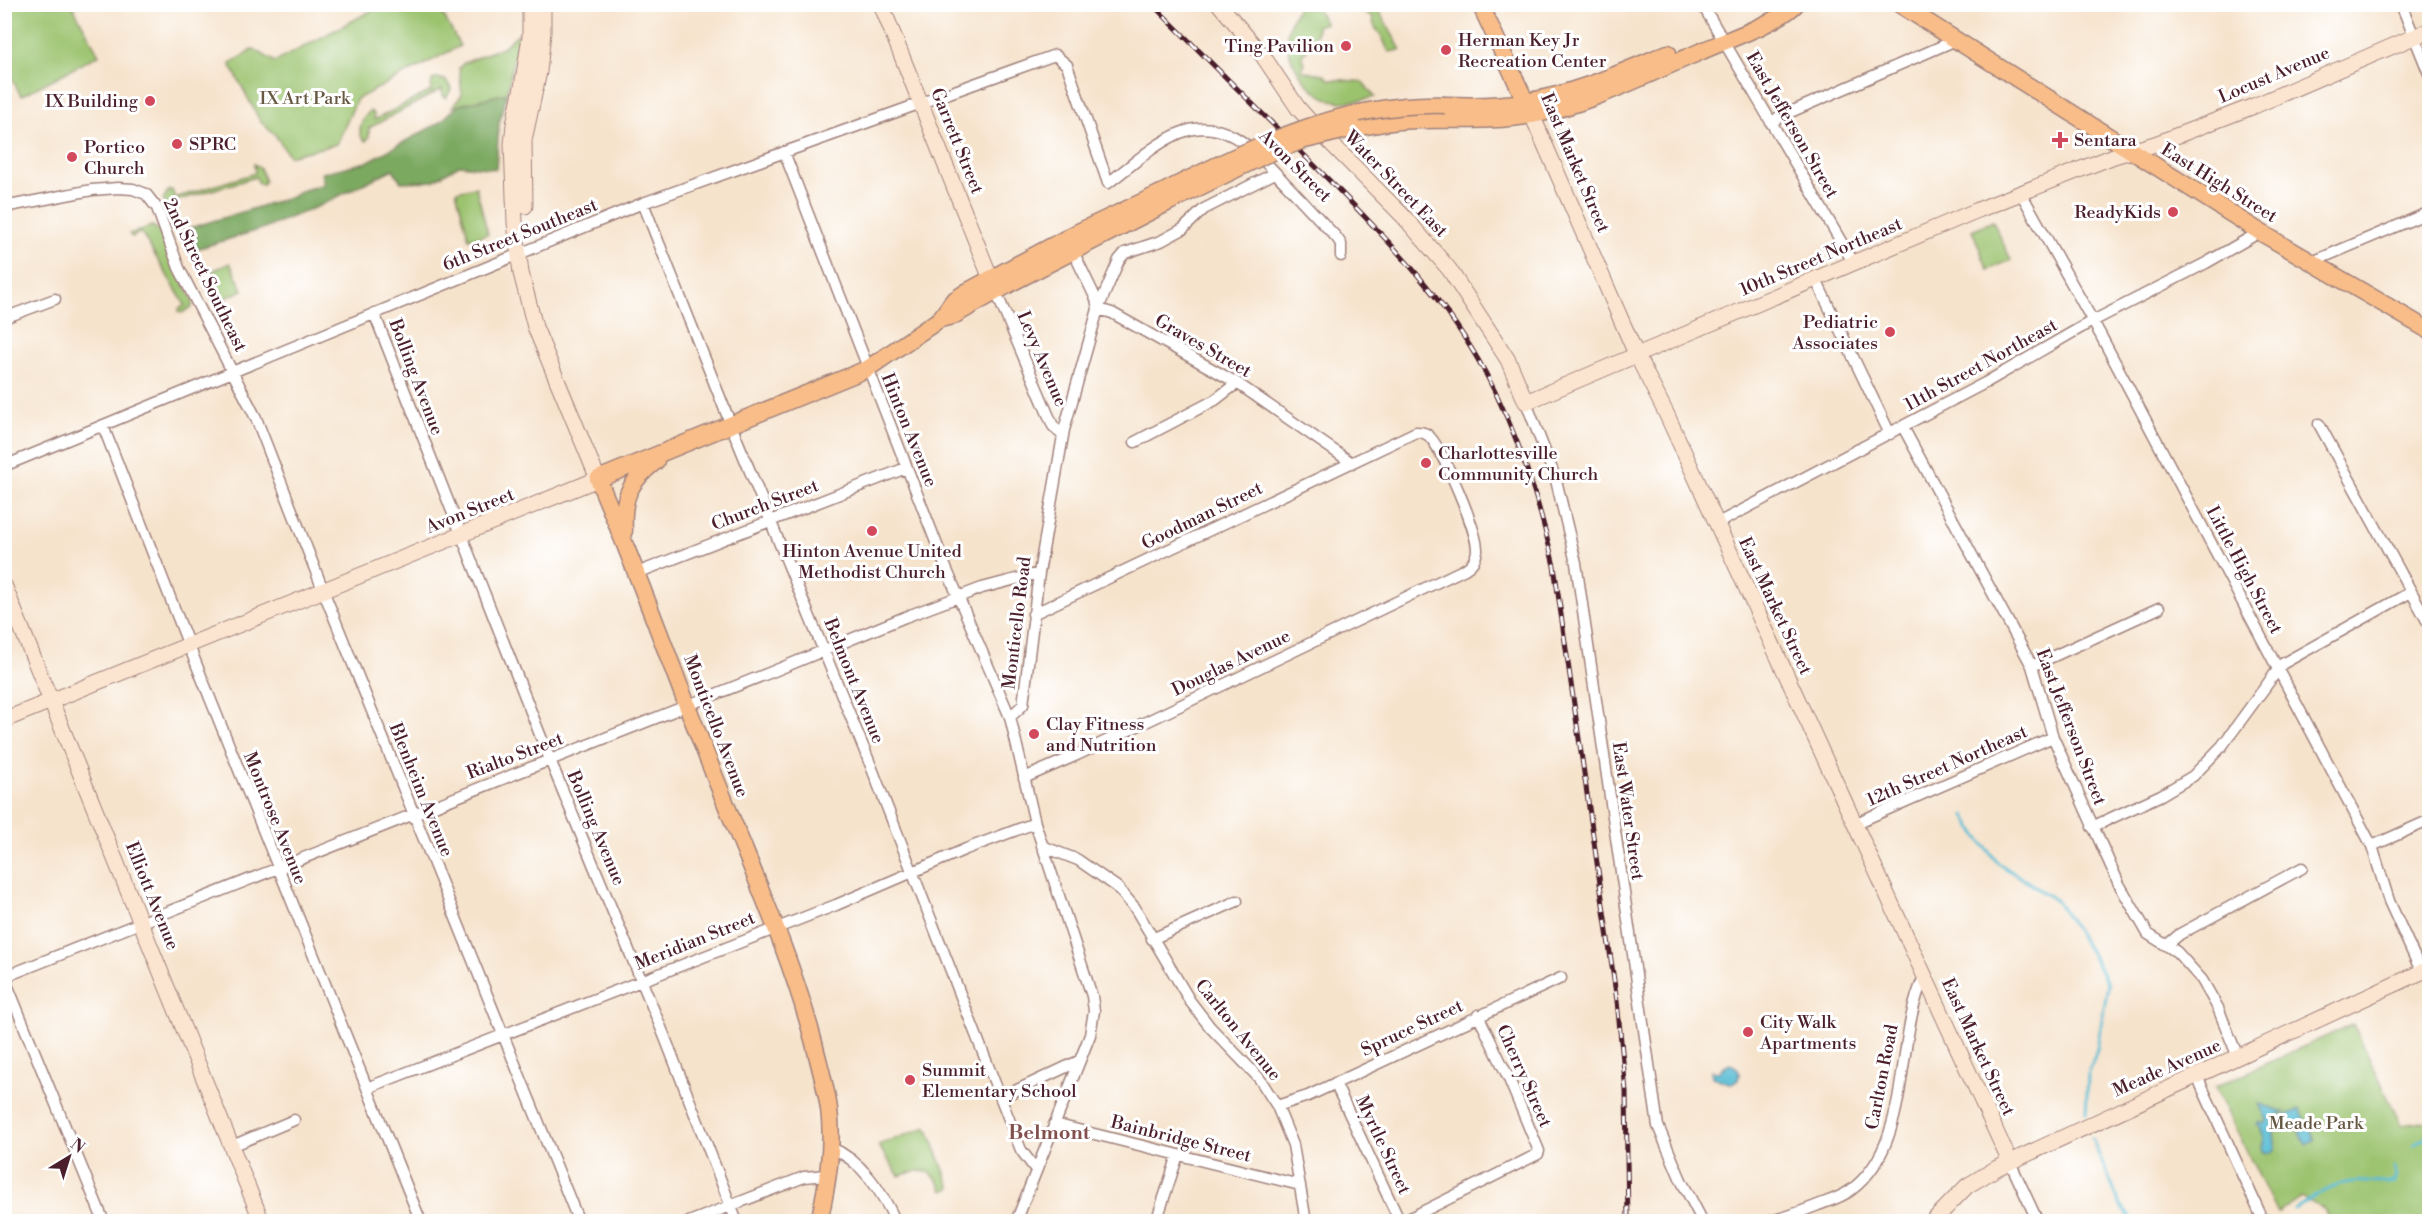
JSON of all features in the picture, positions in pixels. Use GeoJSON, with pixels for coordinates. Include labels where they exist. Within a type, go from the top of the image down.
{"type":"FeatureCollection","features":[{"type":"Feature","properties":{"kind":"main road","name":"Monticello Avenue"},"geometry":{"type":"LineString","coordinates":[[530,4],[529,44],[514,124],[513,144],[515,223],[523,280],[535,327],[637,573],[687,706],[776,927],[806,1013],[829,1108],[830,1147],[819,1221]]}},
{"type":"Feature","properties":{"kind":"main road","name":"Monticello Avenue"},"geometry":{"type":"LineString","coordinates":[[520,253],[525,223],[524,140],[539,72],[543,4]]}},
{"type":"Feature","properties":{"kind":"main road","name":"Garrett Street"},"geometry":{"type":"LineString","coordinates":[[881,4],[993,285]]}},
{"type":"Feature","properties":{"kind":"main road","name":"Water Street East"},"geometry":{"type":"LineString","coordinates":[[1219,4],[1263,56],[1298,108],[1404,217],[1449,269],[1508,360],[1526,402]]}},
{"type":"Feature","properties":{"kind":"main road","name":"East Market Street"},"geometry":{"type":"LineString","coordinates":[[1480,4],[1529,108],[1636,354],[1666,413],[2010,1162]]}},
{"type":"Feature","properties":{"kind":"main road"},"geometry":{"type":"LineString","coordinates":[[1162,199],[1301,141],[1384,123],[1497,120],[1529,108],[1587,99],[1721,37],[1785,14],[1795,4]]}},
{"type":"Feature","properties":{"kind":"main road","name":"East High Street"},"geometry":{"type":"LineString","coordinates":[[1899,4],[2260,232],[2430,331]]}},
{"type":"Feature","properties":{"kind":"main road","name":"Locust Avenue"},"geometry":{"type":"LineString","coordinates":[[2133,152],[2260,103],[2430,30]]}},
{"type":"Feature","properties":{"kind":"main road"},"geometry":{"type":"LineString","coordinates":[[1162,199],[1261,143],[1356,112],[1422,104],[1503,105],[1529,108]]}},
{"type":"Feature","properties":{"kind":"main road","name":"10th Street Northeast"},"geometry":{"type":"LineString","coordinates":[[1526,402],[1816,280],[1852,262],[2114,156],[2133,152]]}},
{"type":"Feature","properties":{"kind":"main road","name":"Avon Street"},"geometry":{"type":"LineString","coordinates":[[4,720],[668,452],[867,369],[940,319],[953,316],[993,285],[1162,199]]}},
{"type":"Feature","properties":{"kind":"main road"},"geometry":{"type":"LineString","coordinates":[[624,541],[623,515],[627,493],[642,471],[668,452]]}},
{"type":"Feature","properties":{"kind":"main road","name":"Elliott Avenue"},"geometry":{"type":"LineString","coordinates":[[4,585],[262,1221]]}},
{"type":"Feature","properties":{"kind":"main road","name":"Meade Avenue"},"geometry":{"type":"LineString","coordinates":[[1932,1221],[1967,1186],[2010,1162],[2425,969]]}},
{"type":"Feature","properties":{"kind":"street","name":"East Jefferson Street"},"geometry":{"type":"LineString","coordinates":[[1702,4],[1852,262]]}},
{"type":"Feature","properties":{"kind":"street"},"geometry":{"type":"LineString","coordinates":[[2401,4],[2430,76]]}},
{"type":"Feature","properties":{"kind":"street"},"geometry":{"type":"LineString","coordinates":[[1771,123],[1779,117],[1956,40]]}},
{"type":"Feature","properties":{"kind":"street","name":"6th Street Southeast"},"geometry":{"type":"LineString","coordinates":[[4,466],[643,203],[1055,55],[1067,65],[1108,183]]}},
{"type":"Feature","properties":{"kind":"street","name":"Avon Street"},"geometry":{"type":"LineString","coordinates":[[1108,183],[1181,133],[1201,127],[1228,133],[1240,139],[1275,172],[1337,238],[1341,244],[1341,256]]}},
{"type":"Feature","properties":{"kind":"street","name":"Hinton Avenue"},"geometry":{"type":"LineString","coordinates":[[784,152],[906,468],[1010,717]]}},
{"type":"Feature","properties":{"kind":"street","name":"Monticello Road"},"geometry":{"type":"LineString","coordinates":[[1010,717],[1023,705],[1039,573],[1063,436],[1098,309],[1119,260],[1125,253],[1161,241],[1184,229],[1204,210],[1275,172]]}},
{"type":"Feature","properties":{"kind":"street","name":"2nd Street Southeast"},"geometry":{"type":"LineString","coordinates":[[4,207],[92,190],[133,189],[146,194],[157,208],[179,268],[233,371]]}},
{"type":"Feature","properties":{"kind":"street","name":"Little High Street"},"geometry":{"type":"LineString","coordinates":[[2021,193],[2093,321],[2372,846],[2389,901],[2425,969]]}},
{"type":"Feature","properties":{"kind":"street","name":"Belmont Avenue"},"geometry":{"type":"LineString","coordinates":[[643,203],[913,872],[1022,1150],[1036,1170]]}},
{"type":"Feature","properties":{"kind":"street"},"geometry":{"type":"LineString","coordinates":[[2312,262],[2430,212]]}},
{"type":"Feature","properties":{"kind":"street","name":"11th Street Northeast"},"geometry":{"type":"LineString","coordinates":[[1716,524],[1890,434],[2093,321],[2206,263],[2260,232]]}},
{"type":"Feature","properties":{"kind":"street"},"geometry":{"type":"LineString","coordinates":[[1070,244],[1096,299],[1098,309]]}},
{"type":"Feature","properties":{"kind":"street"},"geometry":{"type":"LineString","coordinates":[[1816,280],[1890,434]]}},
{"type":"Feature","properties":{"kind":"street","name":"Levy Avenue"},"geometry":{"type":"LineString","coordinates":[[993,285],[1053,426],[1063,436]]}},
{"type":"Feature","properties":{"kind":"street"},"geometry":{"type":"LineString","coordinates":[[4,318],[55,299]]}},
{"type":"Feature","properties":{"kind":"street","name":"Graves Street"},"geometry":{"type":"LineString","coordinates":[[1098,309],[1112,313],[1237,383],[1352,463]]}},
{"type":"Feature","properties":{"kind":"street","name":"Bolling Avenue"},"geometry":{"type":"LineString","coordinates":[[374,313],[550,760],[737,1221]]}},
{"type":"Feature","properties":{"kind":"street","name":"Blenheim Avenue"},"geometry":{"type":"LineString","coordinates":[[233,371],[256,418],[323,591],[579,1221]]}},
{"type":"Feature","properties":{"kind":"street"},"geometry":{"type":"LineString","coordinates":[[1135,442],[1215,400],[1237,383]]}},
{"type":"Feature","properties":{"kind":"street","name":"East Water Street"},"geometry":{"type":"LineString","coordinates":[[1526,402],[1556,480],[1576,563],[1658,1126],[1681,1180],[1703,1221]]}},
{"type":"Feature","properties":{"kind":"street"},"geometry":{"type":"LineString","coordinates":[[2319,424],[2430,626]]}},
{"type":"Feature","properties":{"kind":"street","name":"Montrose Avenue"},"geometry":{"type":"LineString","coordinates":[[103,426],[278,869],[421,1221]]}},
{"type":"Feature","properties":{"kind":"street","name":"East Jefferson Street"},"geometry":{"type":"LineString","coordinates":[[1903,427],[2032,666],[2053,737],[2119,884],[2148,934],[2167,945],[2193,968],[2209,990],[2238,1057]]}},
{"type":"Feature","properties":{"kind":"street","name":"Douglas Avenue"},"geometry":{"type":"LineString","coordinates":[[1024,778],[1208,693],[1452,575],[1472,563],[1477,547],[1458,490],[1431,438],[1422,432],[1416,432],[1385,447]]}},
{"type":"Feature","properties":{"kind":"street","name":"Goodman Street"},"geometry":{"type":"LineString","coordinates":[[1033,614],[1385,447]]}},
{"type":"Feature","properties":{"kind":"street","name":"Church Street"},"geometry":{"type":"LineString","coordinates":[[637,573],[906,468]]}},
{"type":"Feature","properties":{"kind":"street","name":"Rialto Street"},"geometry":{"type":"LineString","coordinates":[[4,977],[958,597],[982,588],[1039,573]]}},
{"type":"Feature","properties":{"kind":"street"},"geometry":{"type":"LineString","coordinates":[[2092,827],[2161,795],[2193,776],[2222,746],[2277,669],[2286,661],[2412,592]]}},
{"type":"Feature","properties":{"kind":"street"},"geometry":{"type":"LineString","coordinates":[[2032,666],[2159,608]]}},
{"type":"Feature","properties":{"kind":"street"},"geometry":{"type":"LineString","coordinates":[[1010,717],[1035,823],[1092,996],[1093,1023],[1016,1221]]}},
{"type":"Feature","properties":{"kind":"street","name":"12th Street Northeast"},"geometry":{"type":"LineString","coordinates":[[1854,824],[2053,737]]}},
{"type":"Feature","properties":{"kind":"street"},"geometry":{"type":"LineString","coordinates":[[2372,846],[2430,820]]}},
{"type":"Feature","properties":{"kind":"street","name":"Meridian Street"},"geometry":{"type":"LineString","coordinates":[[367,1088],[503,1036],[1035,823]]}},
{"type":"Feature","properties":{"kind":"street","name":"Carlton Avenue"},"geometry":{"type":"LineString","coordinates":[[1042,846],[1078,860],[1117,887],[1135,908],[1190,1001],[1210,1027],[1259,1078],[1277,1106],[1293,1145],[1306,1221]]}},
{"type":"Feature","properties":{"kind":"street"},"geometry":{"type":"LineString","coordinates":[[2167,945],[2180,933],[2302,868]]}},
{"type":"Feature","properties":{"kind":"street"},"geometry":{"type":"LineString","coordinates":[[1152,939],[1237,901]]}},
{"type":"Feature","properties":{"kind":"street"},"geometry":{"type":"LineString","coordinates":[[4,977],[104,1221]]}},
{"type":"Feature","properties":{"kind":"street","name":"Carlton Road"},"geometry":{"type":"LineString","coordinates":[[1765,1221],[1781,1219],[1850,1191],[1876,1163],[1888,1139],[1912,1008],[1924,977]]}},
{"type":"Feature","properties":{"kind":"street","name":"Spruce Street"},"geometry":{"type":"LineString","coordinates":[[1277,1106],[1300,1099],[1561,978]]}},
{"type":"Feature","properties":{"kind":"street","name":"Cherry Street"},"geometry":{"type":"LineString","coordinates":[[1401,1221],[1538,1154],[1539,1151],[1509,1079],[1478,1015]]}},
{"type":"Feature","properties":{"kind":"street"},"geometry":{"type":"LineString","coordinates":[[1002,1096],[1079,1061]]}},
{"type":"Feature","properties":{"kind":"street"},"geometry":{"type":"LineString","coordinates":[[2196,1074],[2264,1221]]}},
{"type":"Feature","properties":{"kind":"street","name":"Myrtle Street"},"geometry":{"type":"LineString","coordinates":[[1335,1083],[1401,1221]]}},
{"type":"Feature","properties":{"kind":"street"},"geometry":{"type":"LineString","coordinates":[[232,1146],[294,1120]]}},
{"type":"Feature","properties":{"kind":"street","name":"Bainbridge Street"},"geometry":{"type":"LineString","coordinates":[[1054,1124],[1300,1185]]}},
{"type":"Feature","properties":{"kind":"street"},"geometry":{"type":"LineString","coordinates":[[830,1147],[853,1160],[866,1172],[880,1191],[896,1221]]}},
{"type":"Feature","properties":{"kind":"street"},"geometry":{"type":"LineString","coordinates":[[1156,1221],[1178,1155]]}},
{"type":"Feature","properties":{"kind":"street","name":"East Market Street"},"geometry":{"type":"LineString","coordinates":[[2010,1162],[2038,1221]]}},
{"type":"Feature","properties":{"kind":"street"},"geometry":{"type":"LineString","coordinates":[[689,1221],[804,1177],[827,1175]]}},
{"type":"Feature","properties":{"kind":"green space"},"geometry":{"type":"Polygon","coordinates":[[[4,5],[72,5],[99,55],[21,96],[5,65],[4,5]]]}},
{"type":"Feature","properties":{"kind":"green space","name":"IX Art Park"},"geometry":{"type":"Polygon","coordinates":[[[382,5],[438,5],[460,46],[357,99],[337,144],[289,156],[276,136],[260,121],[230,64],[254,49],[275,62],[382,5]]]}},
{"type":"Feature","properties":{"kind":"green space"},"geometry":{"type":"Polygon","coordinates":[[[1299,5],[1315,5],[1325,23],[1317,26],[1316,35],[1308,41],[1307,50],[1302,55],[1305,63],[1302,71],[1323,74],[1330,80],[1362,82],[1375,97],[1347,102],[1332,100],[1322,96],[1304,80],[1292,61],[1287,40],[1289,26],[1299,5]]]}},
{"type":"Feature","properties":{"kind":"green space"},"geometry":{"type":"Polygon","coordinates":[[[1360,5],[1376,5],[1401,50],[1389,52],[1375,27],[1373,18],[1363,12],[1360,5]]]}},
{"type":"Feature","properties":{"kind":"green space"},"geometry":{"type":"Polygon","coordinates":[[[519,33],[507,93],[452,107],[462,95],[459,68],[464,63],[503,47],[519,33]]]}},
{"type":"Feature","properties":{"kind":"green space"},"geometry":{"type":"Polygon","coordinates":[[[437,78],[445,80],[452,88],[446,98],[443,96],[442,89],[369,128],[369,137],[366,141],[362,138],[360,126],[370,111],[374,114],[374,120],[431,91],[432,80],[437,78]]]}},
{"type":"Feature","properties":{"kind":"green space"},"geometry":{"type":"Polygon","coordinates":[[[507,93],[499,124],[496,169],[459,165],[433,181],[401,182],[393,169],[319,206],[259,230],[190,251],[180,231],[294,196],[298,192],[324,184],[321,173],[367,162],[439,123],[459,105],[507,93]]]}},
{"type":"Feature","properties":{"kind":"green space"},"geometry":{"type":"Polygon","coordinates":[[[254,164],[260,168],[265,181],[262,185],[256,177],[176,201],[178,208],[172,213],[163,199],[168,191],[172,190],[175,198],[255,173],[254,164]]]}},
{"type":"Feature","properties":{"kind":"green space"},"geometry":{"type":"Polygon","coordinates":[[[476,187],[488,234],[469,239],[456,191],[476,187]]]}},
{"type":"Feature","properties":{"kind":"green space"},"geometry":{"type":"Polygon","coordinates":[[[1993,221],[2011,260],[1988,270],[1972,230],[1993,221]]]}},
{"type":"Feature","properties":{"kind":"green space"},"geometry":{"type":"Polygon","coordinates":[[[152,226],[158,229],[193,301],[192,307],[182,313],[179,309],[185,305],[141,232],[132,237],[129,234],[152,226]]]}},
{"type":"Feature","properties":{"kind":"green space"},"geometry":{"type":"Polygon","coordinates":[[[230,263],[243,290],[222,300],[210,272],[230,263]]]}},
{"type":"Feature","properties":{"kind":"green space","name":"Meade Park"},"geometry":{"type":"Polygon","coordinates":[[[2353,1024],[2401,1125],[2429,1121],[2429,1221],[2330,1221],[2324,1209],[2301,1197],[2277,1213],[2215,1087],[2353,1024]]]}},
{"type":"Feature","properties":{"kind":"green space"},"geometry":{"type":"Polygon","coordinates":[[[927,1127],[951,1188],[943,1191],[935,1177],[926,1172],[920,1171],[899,1176],[878,1145],[927,1127]]]}},
{"type":"Feature","properties":{"kind":"water"},"geometry":{"type":"Polygon","coordinates":[[[1730,1064],[1738,1070],[1738,1080],[1732,1084],[1712,1077],[1711,1071],[1719,1072],[1730,1064]]]}},
{"type":"Feature","properties":{"kind":"water"},"geometry":{"type":"Polygon","coordinates":[[[2259,1104],[2285,1112],[2274,1117],[2276,1120],[2300,1109],[2315,1140],[2306,1144],[2295,1123],[2279,1130],[2273,1123],[2276,1148],[2272,1153],[2264,1152],[2262,1148],[2264,1138],[2257,1124],[2259,1121],[2263,1123],[2267,1120],[2259,1104]]]}},
{"type":"Feature","properties":{"kind":"waterway"},"geometry":{"type":"LineString","coordinates":[[1965,815],[1977,836],[1998,863],[2057,901],[2092,954],[2108,985],[2097,1049],[2088,1075],[2086,1113]]}},
{"type":"Feature","properties":{"kind":"waterway"},"geometry":{"type":"LineString","coordinates":[[2413,1145],[2430,1134]]}},
{"type":"Feature","properties":{"kind":"waterway"},"geometry":{"type":"LineString","coordinates":[[2092,1139],[2121,1206],[2134,1222]]}},
{"type":"Feature","properties":{"kind":"waterway"},"geometry":{"type":"LineString","coordinates":[[2294,1209],[2345,1183],[2394,1182],[2396,1176],[2394,1167]]}},
{"type":"Feature","properties":{"kind":"railway"},"geometry":{"type":"LineString","coordinates":[[1152,4],[1366,218],[1431,291],[1469,345],[1486,374],[1518,444],[1554,566],[1617,1001],[1626,1091],[1628,1222]]}},
{"type":"Feature","properties":{"kind":"place","name":"Ting Pavilion"},"geometry":{"type":"Point","coordinates":[1346,46]}},
{"type":"Feature","properties":{"kind":"place","name":"Herman Key Jr Recreation Center"},"geometry":{"type":"Point","coordinates":[1446,50]}},
{"type":"Feature","properties":{"kind":"place","name":"IX Building"},"geometry":{"type":"Point","coordinates":[150,101]}},
{"type":"Feature","properties":{"kind":"place","name":"Sentara"},"geometry":{"type":"Point","coordinates":[2060,140]}},
{"type":"Feature","properties":{"kind":"place","name":"SPRC"},"geometry":{"type":"Point","coordinates":[177,144]}},
{"type":"Feature","properties":{"kind":"place","name":"Portico Church"},"geometry":{"type":"Point","coordinates":[72,157]}},
{"type":"Feature","properties":{"kind":"place","name":"ReadyKids"},"geometry":{"type":"Point","coordinates":[2173,212]}},
{"type":"Feature","properties":{"kind":"place","name":"Pediatric Associates"},"geometry":{"type":"Point","coordinates":[1890,332]}},
{"type":"Feature","properties":{"kind":"place","name":"Charlottesville Community Church"},"geometry":{"type":"Point","coordinates":[1426,463]}},
{"type":"Feature","properties":{"kind":"place","name":"Hinton Avenue United Methodist Church"},"geometry":{"type":"Point","coordinates":[872,531]}},
{"type":"Feature","properties":{"kind":"place","name":"Clay Fitness and Nutrition"},"geometry":{"type":"Point","coordinates":[1034,734]}},
{"type":"Feature","properties":{"kind":"place","name":"City Walk Apartments"},"geometry":{"type":"Point","coordinates":[1748,1032]}},
{"type":"Feature","properties":{"kind":"place","name":"Summit Elementary School"},"geometry":{"type":"Point","coordinates":[910,1080]}},
{"type":"Feature","properties":{"kind":"district","name":"Belmont"},"geometry":{"type":"Point","coordinates":[1049,1133]}}]}
